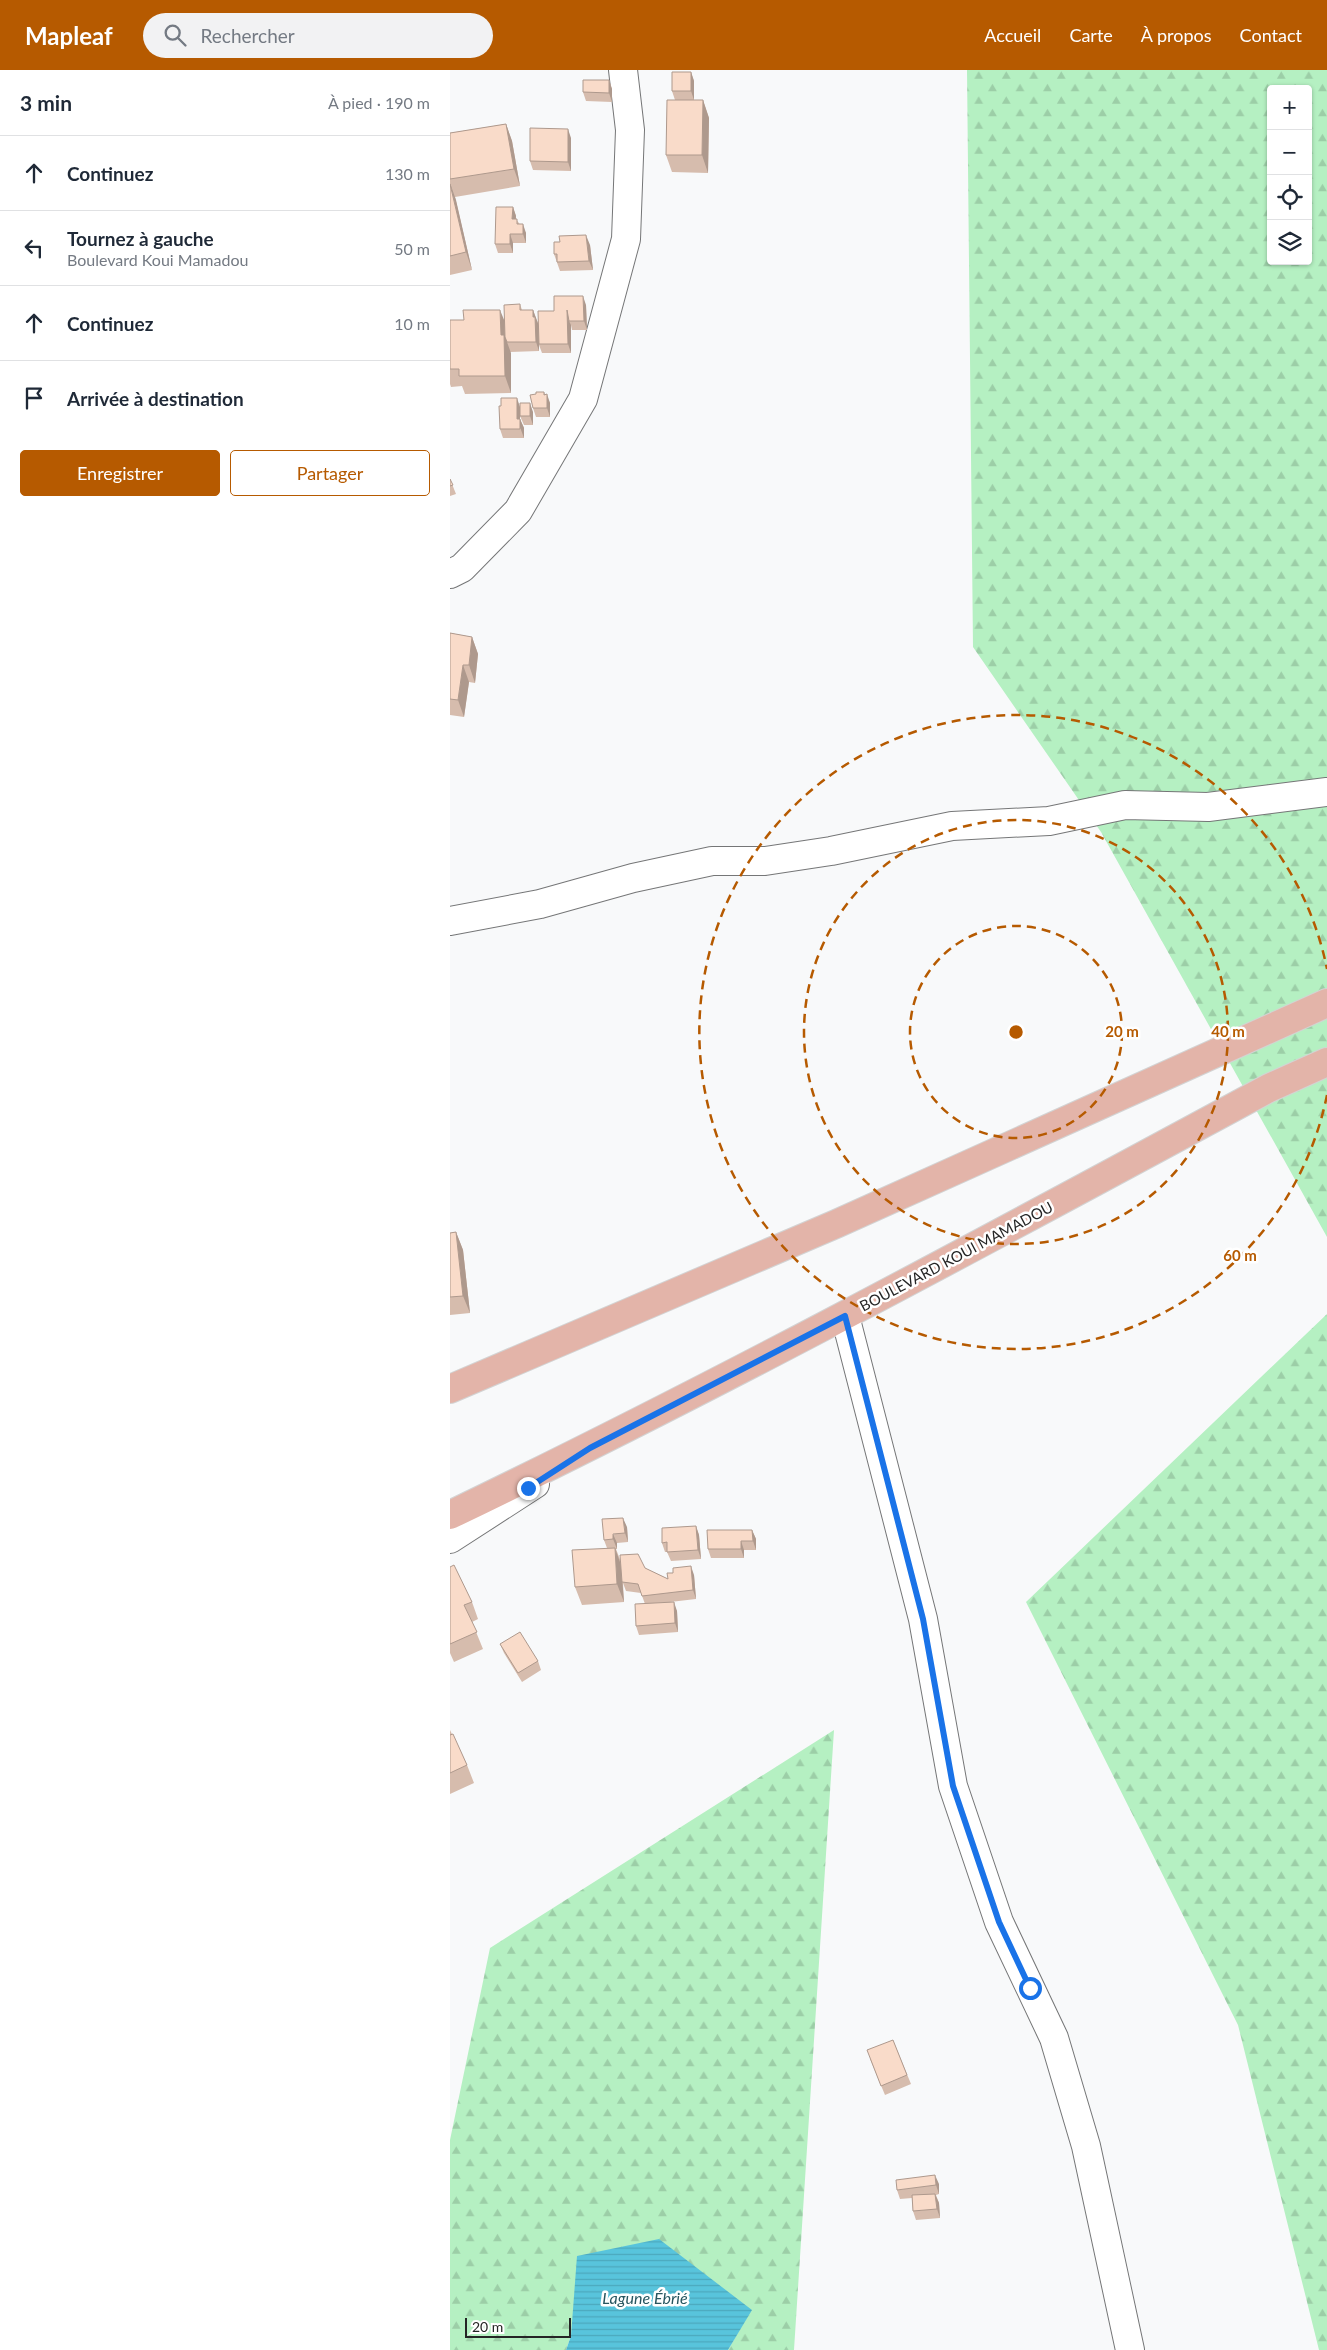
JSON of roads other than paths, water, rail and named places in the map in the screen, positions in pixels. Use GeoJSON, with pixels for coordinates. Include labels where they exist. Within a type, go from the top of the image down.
{"type":"FeatureCollection","features":[{"type":"Feature","properties":{"kind":"main road"},"geometry":{"type":"LineString","coordinates":[[450,1390],[845,1220],[1327,1003]]}},
{"type":"Feature","properties":{"kind":"main road","name":"BOULEVARD KOUI MAMADOU"},"geometry":{"type":"LineString","coordinates":[[450,1515],[590,1448],[845,1316],[1269,1088],[1327,1062]]}},
{"type":"Feature","properties":{"kind":"street"},"geometry":{"type":"LineString","coordinates":[[450,574],[462,568],[518,511],[583,399],[626,239],[630,130],[623,70]]}},
{"type":"Feature","properties":{"kind":"street"},"geometry":{"type":"LineString","coordinates":[[450,921],[540,904],[633,878],[712,860],[774,859],[831,851],[952,826],[1049,821],[1125,805],[1208,807],[1327,792]]}},
{"type":"Feature","properties":{"kind":"street"},"geometry":{"type":"LineString","coordinates":[[845,1316],[923,1619],[953,1786],[999,1922],[1054,2038],[1086,2146],[1130,2350]]}},
{"type":"Feature","properties":{"kind":"street"},"geometry":{"type":"LineString","coordinates":[[450,1539],[590,1448]]}},
{"type":"Feature","properties":{"kind":"water","name":"Lagune Ébrié"},"geometry":{"type":"Polygon","coordinates":[[[659,2239],[752,2310],[728,2350],[566,2350],[571,2336],[577,2256],[659,2239]]]}}]}
